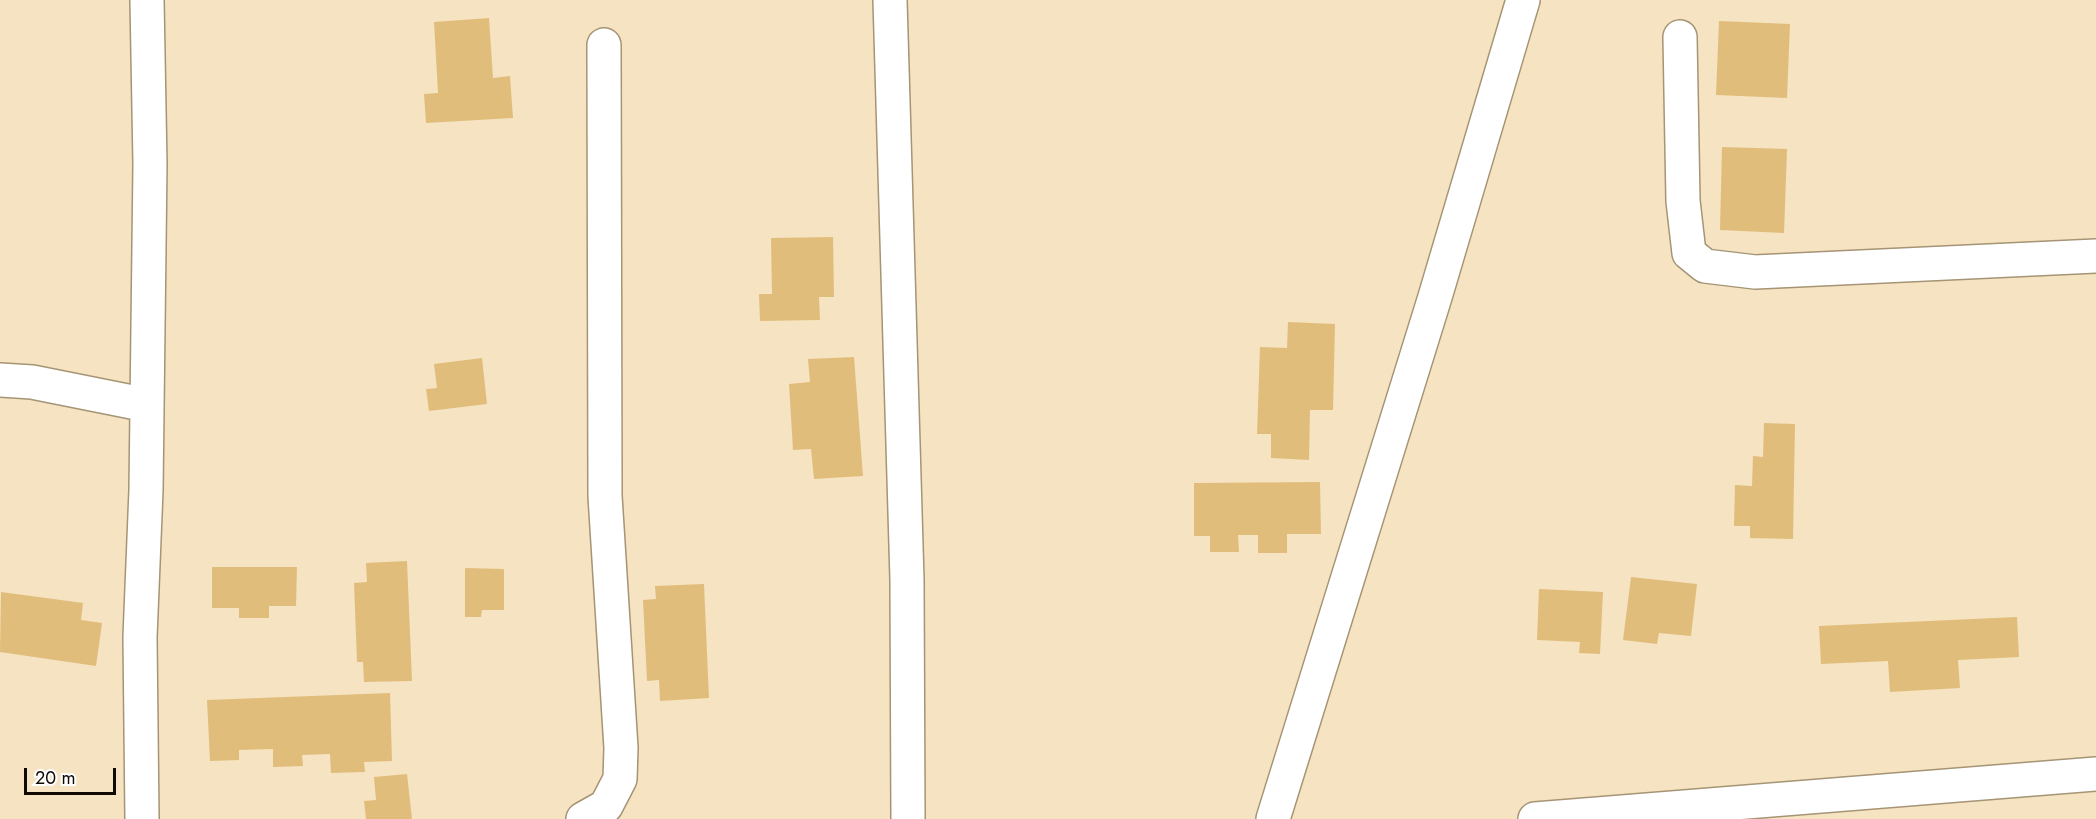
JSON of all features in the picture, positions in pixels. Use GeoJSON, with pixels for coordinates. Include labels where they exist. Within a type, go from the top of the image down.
{"type":"FeatureCollection","features":[{"type":"Feature","properties":{"kind":"street"},"geometry":{"type":"LineString","coordinates":[[142,819],[140,637],[147,405],[150,164],[147,0]]}},
{"type":"Feature","properties":{"kind":"street"},"geometry":{"type":"LineString","coordinates":[[890,0],[907,580],[909,819]]}},
{"type":"Feature","properties":{"kind":"street"},"geometry":{"type":"LineString","coordinates":[[1273,819],[1435,297],[1523,0]]}},
{"type":"Feature","properties":{"kind":"street"},"geometry":{"type":"LineString","coordinates":[[1680,37],[1683,201],[1689,253],[1705,266],[1755,272],[2096,256]]}},
{"type":"Feature","properties":{"kind":"street"},"geometry":{"type":"LineString","coordinates":[[583,819],[606,806],[620,779],[621,748],[605,496],[604,45]]}},
{"type":"Feature","properties":{"kind":"street"},"geometry":{"type":"LineString","coordinates":[[0,380],[32,382],[147,405]]}},
{"type":"Feature","properties":{"kind":"street"},"geometry":{"type":"LineString","coordinates":[[1535,819],[2096,774]]}},
{"type":"Feature","properties":{"kind":"building"},"geometry":{"type":"Polygon","coordinates":[[[489,18],[493,78],[510,76],[513,118],[426,123],[424,94],[438,93],[434,22],[489,18]]]}},
{"type":"Feature","properties":{"kind":"building"},"geometry":{"type":"Polygon","coordinates":[[[1719,21],[1790,24],[1787,98],[1716,95],[1719,21]]]}},
{"type":"Feature","properties":{"kind":"building"},"geometry":{"type":"Polygon","coordinates":[[[1722,147],[1787,149],[1784,233],[1720,230],[1722,147]]]}},
{"type":"Feature","properties":{"kind":"building"},"geometry":{"type":"Polygon","coordinates":[[[833,237],[834,297],[819,297],[820,320],[760,321],[759,294],[772,294],[771,238],[833,237]]]}},
{"type":"Feature","properties":{"kind":"building"},"geometry":{"type":"Polygon","coordinates":[[[1288,322],[1335,324],[1333,410],[1310,410],[1309,460],[1271,458],[1271,434],[1257,434],[1260,347],[1287,348],[1288,322]]]}},
{"type":"Feature","properties":{"kind":"building"},"geometry":{"type":"Polygon","coordinates":[[[854,357],[863,476],[814,479],[811,449],[793,450],[789,384],[810,382],[808,359],[854,357]]]}},
{"type":"Feature","properties":{"kind":"building"},"geometry":{"type":"Polygon","coordinates":[[[482,358],[487,404],[429,411],[426,389],[437,388],[434,364],[482,358]]]}},
{"type":"Feature","properties":{"kind":"building"},"geometry":{"type":"Polygon","coordinates":[[[1764,423],[1795,424],[1793,539],[1750,538],[1750,526],[1734,526],[1735,485],[1752,486],[1753,456],[1763,457],[1764,423]]]}},
{"type":"Feature","properties":{"kind":"building"},"geometry":{"type":"Polygon","coordinates":[[[1320,482],[1321,534],[1287,534],[1287,553],[1258,553],[1258,535],[1238,535],[1239,552],[1210,552],[1210,536],[1194,536],[1194,483],[1320,482]]]}},
{"type":"Feature","properties":{"kind":"building"},"geometry":{"type":"Polygon","coordinates":[[[407,561],[412,681],[364,682],[363,662],[357,662],[354,583],[367,582],[366,563],[407,561]]]}},
{"type":"Feature","properties":{"kind":"building"},"geometry":{"type":"Polygon","coordinates":[[[212,567],[297,567],[296,606],[269,606],[269,618],[239,618],[239,608],[212,608],[212,567]]]}},
{"type":"Feature","properties":{"kind":"building"},"geometry":{"type":"Polygon","coordinates":[[[465,568],[504,569],[504,610],[482,610],[481,617],[465,617],[465,568]]]}},
{"type":"Feature","properties":{"kind":"building"},"geometry":{"type":"Polygon","coordinates":[[[1631,577],[1697,584],[1691,636],[1659,633],[1657,644],[1623,640],[1631,577]]]}},
{"type":"Feature","properties":{"kind":"building"},"geometry":{"type":"Polygon","coordinates":[[[704,584],[709,698],[660,701],[659,680],[647,681],[643,600],[656,599],[655,586],[704,584]]]}},
{"type":"Feature","properties":{"kind":"building"},"geometry":{"type":"Polygon","coordinates":[[[1539,589],[1603,592],[1600,654],[1579,653],[1580,642],[1537,640],[1539,589]]]}},
{"type":"Feature","properties":{"kind":"building"},"geometry":{"type":"Polygon","coordinates":[[[1,592],[83,603],[81,620],[102,623],[96,666],[0,652],[1,592]]]}},
{"type":"Feature","properties":{"kind":"building"},"geometry":{"type":"Polygon","coordinates":[[[2017,617],[2019,657],[1958,660],[1960,688],[1890,692],[1888,661],[1821,664],[1819,626],[2017,617]]]}},
{"type":"Feature","properties":{"kind":"building"},"geometry":{"type":"Polygon","coordinates":[[[390,693],[392,761],[364,762],[365,772],[331,773],[330,754],[302,755],[303,766],[273,767],[273,749],[239,750],[239,760],[210,761],[207,700],[390,693]]]}},
{"type":"Feature","properties":{"kind":"building"},"geometry":{"type":"Polygon","coordinates":[[[407,774],[412,819],[366,819],[364,801],[376,800],[374,777],[407,774]]]}}]}
